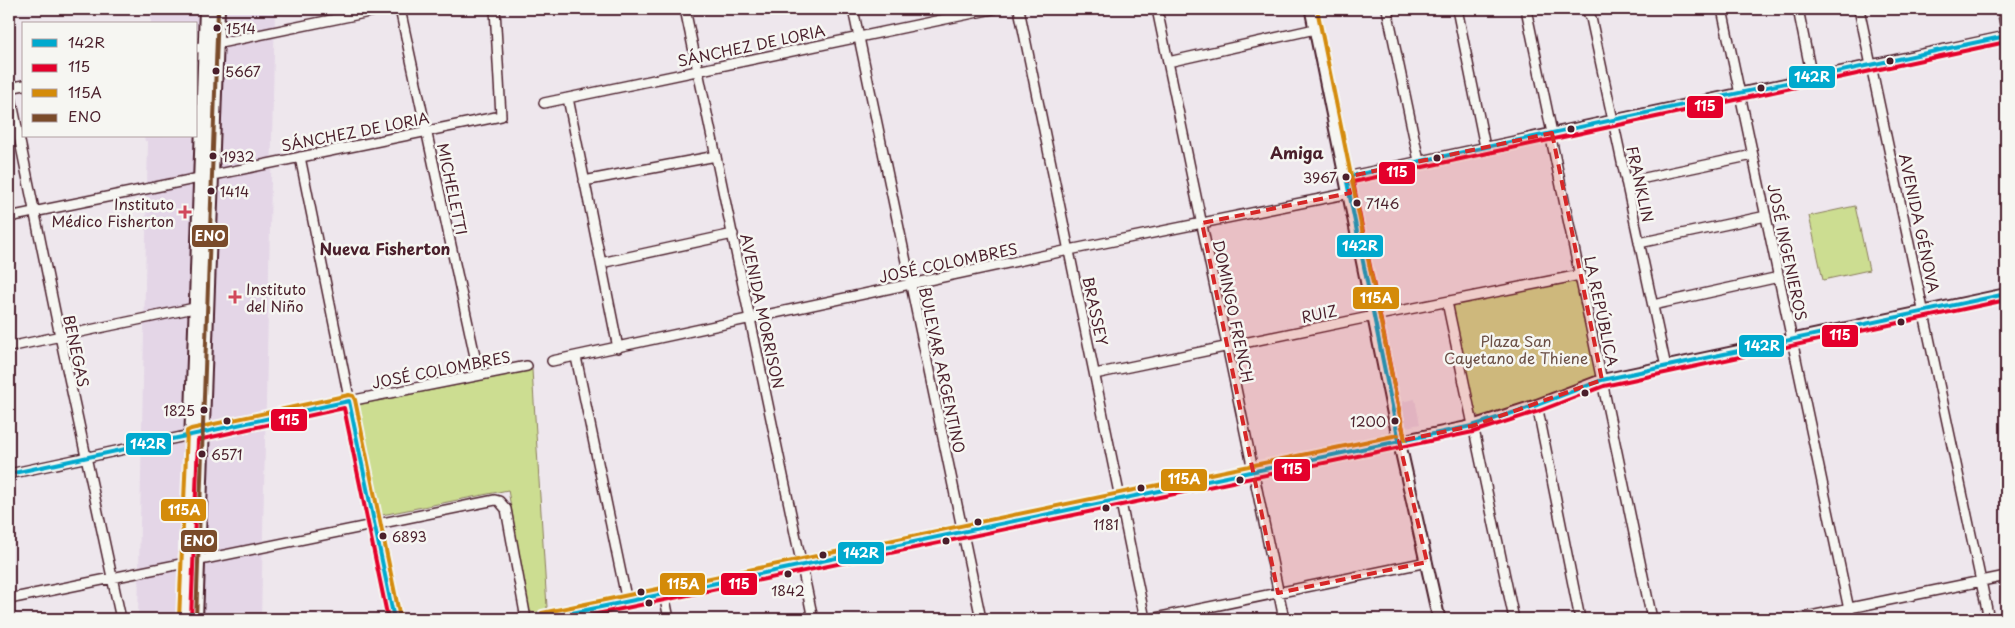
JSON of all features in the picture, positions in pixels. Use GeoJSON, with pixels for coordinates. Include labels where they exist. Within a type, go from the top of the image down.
{"type":"FeatureCollection","features":[{"type":"Feature","properties":{"kind":"main road"},"geometry":{"type":"LineString","coordinates":[[196,619],[193,562],[206,176],[206,9]]}},
{"type":"Feature","properties":{"kind":"main road"},"geometry":{"type":"LineString","coordinates":[[206,46],[218,9]]}},
{"type":"Feature","properties":{"kind":"main road"},"geometry":{"type":"LineString","coordinates":[[1311,9],[1399,441],[1439,619]]}},
{"type":"Feature","properties":{"kind":"main road"},"geometry":{"type":"LineString","coordinates":[[186,619],[193,562]]}},
{"type":"Feature","properties":{"kind":"street"},"geometry":{"type":"LineString","coordinates":[[206,46],[384,9]]}},
{"type":"Feature","properties":{"kind":"street","name":"MICHELETTI"},"geometry":{"type":"LineString","coordinates":[[400,9],[479,375]]}},
{"type":"Feature","properties":{"kind":"street","name":"SÁNCHEZ DE LORIA"},"geometry":{"type":"LineString","coordinates":[[9,217],[501,116],[495,9]]}},
{"type":"Feature","properties":{"kind":"street","name":"AVENIDA MORRISON"},"geometry":{"type":"LineString","coordinates":[[686,9],[813,619]]}},
{"type":"Feature","properties":{"kind":"street","name":"BULEVAR ARGENTINO"},"geometry":{"type":"LineString","coordinates":[[853,9],[981,619]]}},
{"type":"Feature","properties":{"kind":"street","name":"SÁNCHEZ DE LORIA"},"geometry":{"type":"LineString","coordinates":[[544,103],[993,9]]}},
{"type":"Feature","properties":{"kind":"street","name":"BRASSEY"},"geometry":{"type":"LineString","coordinates":[[1019,9],[1145,619]]}},
{"type":"Feature","properties":{"kind":"street","name":"DOMINGO FRENCH"},"geometry":{"type":"LineString","coordinates":[[1158,9],[1284,619]]}},
{"type":"Feature","properties":{"kind":"street"},"geometry":{"type":"LineString","coordinates":[[1387,9],[1419,161]]}},
{"type":"Feature","properties":{"kind":"street"},"geometry":{"type":"LineString","coordinates":[[1456,9],[1485,147]]}},
{"type":"Feature","properties":{"kind":"street","name":"LA REPÚBLICA"},"geometry":{"type":"LineString","coordinates":[[1526,9],[1552,133],[1552,143],[1652,619]]}},
{"type":"Feature","properties":{"kind":"street","name":"FRANKLIN"},"geometry":{"type":"LineString","coordinates":[[1586,9],[1591,18],[1666,367]]}},
{"type":"Feature","properties":{"kind":"street","name":"JOSÉ INGENIEROS"},"geometry":{"type":"LineString","coordinates":[[1722,9],[1851,619]]}},
{"type":"Feature","properties":{"kind":"street"},"geometry":{"type":"LineString","coordinates":[[1798,9],[1812,78]]}},
{"type":"Feature","properties":{"kind":"street","name":"AVENIDA GÉNOVA"},"geometry":{"type":"LineString","coordinates":[[1860,9],[1989,619]]}},
{"type":"Feature","properties":{"kind":"street"},"geometry":{"type":"LineString","coordinates":[[2002,9],[2006,30]]}},
{"type":"Feature","properties":{"kind":"street"},"geometry":{"type":"LineString","coordinates":[[1168,62],[1315,29]]}},
{"type":"Feature","properties":{"kind":"street"},"geometry":{"type":"LineString","coordinates":[[1346,176],[2006,36]]}},
{"type":"Feature","properties":{"kind":"street"},"geometry":{"type":"LineString","coordinates":[[9,88],[22,85]]}},
{"type":"Feature","properties":{"kind":"street","name":"BENEGAS"},"geometry":{"type":"LineString","coordinates":[[9,88],[121,619]]}},
{"type":"Feature","properties":{"kind":"street"},"geometry":{"type":"LineString","coordinates":[[568,98],[618,348]]}},
{"type":"Feature","properties":{"kind":"street"},"geometry":{"type":"LineString","coordinates":[[1626,182],[1753,155]]}},
{"type":"Feature","properties":{"kind":"street"},"geometry":{"type":"LineString","coordinates":[[584,181],[716,156]]}},
{"type":"Feature","properties":{"kind":"street"},"geometry":{"type":"LineString","coordinates":[[300,157],[394,619]]}},
{"type":"Feature","properties":{"kind":"street","name":"JOSÉ COLOMBRES"},"geometry":{"type":"LineString","coordinates":[[552,361],[1069,250],[1350,194]]}},
{"type":"Feature","properties":{"kind":"street"},"geometry":{"type":"LineString","coordinates":[[1639,243],[1766,216]]}},
{"type":"Feature","properties":{"kind":"street"},"geometry":{"type":"LineString","coordinates":[[601,262],[733,234]]}},
{"type":"Feature","properties":{"kind":"street","name":"RUIZ"},"geometry":{"type":"LineString","coordinates":[[1095,374],[1580,275]]}},
{"type":"Feature","properties":{"kind":"street"},"geometry":{"type":"LineString","coordinates":[[1652,305],[1779,277]]}},
{"type":"Feature","properties":{"kind":"street"},"geometry":{"type":"LineString","coordinates":[[543,619],[1472,426],[1537,405],[1602,380],[2006,294]]}},
{"type":"Feature","properties":{"kind":"street"},"geometry":{"type":"LineString","coordinates":[[1447,302],[1514,619]]}},
{"type":"Feature","properties":{"kind":"street"},"geometry":{"type":"LineString","coordinates":[[9,347],[202,307]]}},
{"type":"Feature","properties":{"kind":"street"},"geometry":{"type":"LineString","coordinates":[[576,357],[627,602]]}},
{"type":"Feature","properties":{"kind":"street","name":"JOSÉ COLOMBRES"},"geometry":{"type":"LineString","coordinates":[[9,474],[527,366]]}},
{"type":"Feature","properties":{"kind":"street"},"geometry":{"type":"LineString","coordinates":[[1537,405],[1580,619]]}},
{"type":"Feature","properties":{"kind":"street"},"geometry":{"type":"LineString","coordinates":[[9,599],[499,501],[506,509],[526,619]]}},
{"type":"Feature","properties":{"kind":"street"},"geometry":{"type":"LineString","coordinates":[[1151,619],[1427,562]]}},
{"type":"Feature","properties":{"kind":"street"},"geometry":{"type":"LineString","coordinates":[[1796,619],[2006,576]]}},
{"type":"Feature","properties":{"kind":"street"},"geometry":{"type":"LineString","coordinates":[[664,594],[669,619]]}},
{"type":"Feature","properties":{"kind":"highlighted area"},"geometry":{"type":"Polygon","coordinates":[[[1552,133],[1602,380],[1472,426],[1399,441],[1427,562],[1278,593],[1202,223],[1350,193],[1346,177],[1552,133]]]}},
{"type":"Feature","properties":{"kind":"shaded area"},"geometry":{"type":"Polygon","coordinates":[[[151,9],[275,9],[261,619],[138,619],[148,141],[145,141],[144,138],[198,138],[198,22],[151,22],[151,9]]]}},
{"type":"Feature","properties":{"kind":"shaded area"},"geometry":{"type":"Polygon","coordinates":[[[1415,399],[1420,424],[1406,427],[1401,402],[1415,399]]]}},
{"type":"Feature","properties":{"kind":"green space"},"geometry":{"type":"Polygon","coordinates":[[[1855,206],[1869,270],[1823,280],[1809,216],[1855,206]]]}},
{"type":"Feature","properties":{"kind":"green space","name":"Plaza San Cayetano de Thiene"},"geometry":{"type":"Polygon","coordinates":[[[1573,279],[1584,299],[1598,373],[1596,379],[1481,419],[1472,409],[1452,314],[1454,306],[1461,302],[1573,279]]]}},
{"type":"Feature","properties":{"kind":"green space"},"geometry":{"type":"Polygon","coordinates":[[[532,370],[547,607],[544,611],[534,613],[529,611],[508,490],[382,515],[379,513],[358,405],[532,370]]]}},
{"type":"Feature","properties":{"kind":"transit line","name":"ENO"},"geometry":{"type":"LineString","coordinates":[[196,619],[218,9]]}},
{"type":"Feature","properties":{"kind":"transit line","name":"115A"},"geometry":{"type":"LineString","coordinates":[[1317,9],[1405,440]]}},
{"type":"Feature","properties":{"kind":"transit line","name":"142R"},"geometry":{"type":"LineString","coordinates":[[1399,441],[1346,177],[2006,36]]}},
{"type":"Feature","properties":{"kind":"transit line","name":"115"},"geometry":{"type":"LineString","coordinates":[[1405,440],[1353,182],[2006,42]]}},
{"type":"Feature","properties":{"kind":"transit line","name":"142R"},"geometry":{"type":"LineString","coordinates":[[543,619],[1472,426],[1537,405],[1602,380],[2006,294]]}},
{"type":"Feature","properties":{"kind":"transit line","name":"115"},"geometry":{"type":"LineString","coordinates":[[573,619],[1473,432],[1539,411],[1604,386],[2006,300]]}},
{"type":"Feature","properties":{"kind":"transit line","name":"115A"},"geometry":{"type":"LineString","coordinates":[[179,619],[187,431],[349,395],[353,396],[355,400],[400,618]]}},
{"type":"Feature","properties":{"kind":"transit line","name":"142R"},"geometry":{"type":"LineString","coordinates":[[9,474],[349,401],[394,619]]}},
{"type":"Feature","properties":{"kind":"transit line","name":"115"},"geometry":{"type":"LineString","coordinates":[[191,619],[198,440],[344,408],[388,619]]}},
{"type":"Feature","properties":{"kind":"transit line","name":"115A"},"geometry":{"type":"LineString","coordinates":[[542,613],[1398,435]]}},
{"type":"Feature","properties":{"kind":"place","name":"1514"},"geometry":{"type":"Point","coordinates":[217,28]}},
{"type":"Feature","properties":{"kind":"place","name":"5667"},"geometry":{"type":"Point","coordinates":[216,71]}},
{"type":"Feature","properties":{"kind":"place","name":"1932"},"geometry":{"type":"Point","coordinates":[213,156]}},
{"type":"Feature","properties":{"kind":"place","name":"3967"},"geometry":{"type":"Point","coordinates":[1346,177]}},
{"type":"Feature","properties":{"kind":"place","name":"1414"},"geometry":{"type":"Point","coordinates":[211,191]}},
{"type":"Feature","properties":{"kind":"place","name":"7146"},"geometry":{"type":"Point","coordinates":[1357,203]}},
{"type":"Feature","properties":{"kind":"place","name":"Instituto Médico Fisherton"},"geometry":{"type":"Point","coordinates":[185,212]}},
{"type":"Feature","properties":{"kind":"place","name":"Instituto del Niño"},"geometry":{"type":"Point","coordinates":[235,297]}},
{"type":"Feature","properties":{"kind":"place","name":"1825"},"geometry":{"type":"Point","coordinates":[204,410]}},
{"type":"Feature","properties":{"kind":"place","name":"1200"},"geometry":{"type":"Point","coordinates":[1395,421]}},
{"type":"Feature","properties":{"kind":"place","name":"6571"},"geometry":{"type":"Point","coordinates":[202,454]}},
{"type":"Feature","properties":{"kind":"place","name":"1181"},"geometry":{"type":"Point","coordinates":[1106,508]}},
{"type":"Feature","properties":{"kind":"place","name":"6893"},"geometry":{"type":"Point","coordinates":[383,536]}},
{"type":"Feature","properties":{"kind":"place","name":"1842"},"geometry":{"type":"Point","coordinates":[788,574]}},
{"type":"Feature","properties":{"kind":"district","name":"Amiga"},"geometry":{"type":"Point","coordinates":[1297,152]}},
{"type":"Feature","properties":{"kind":"district","name":"Nueva Fisherton"},"geometry":{"type":"Point","coordinates":[385,248]}}]}
